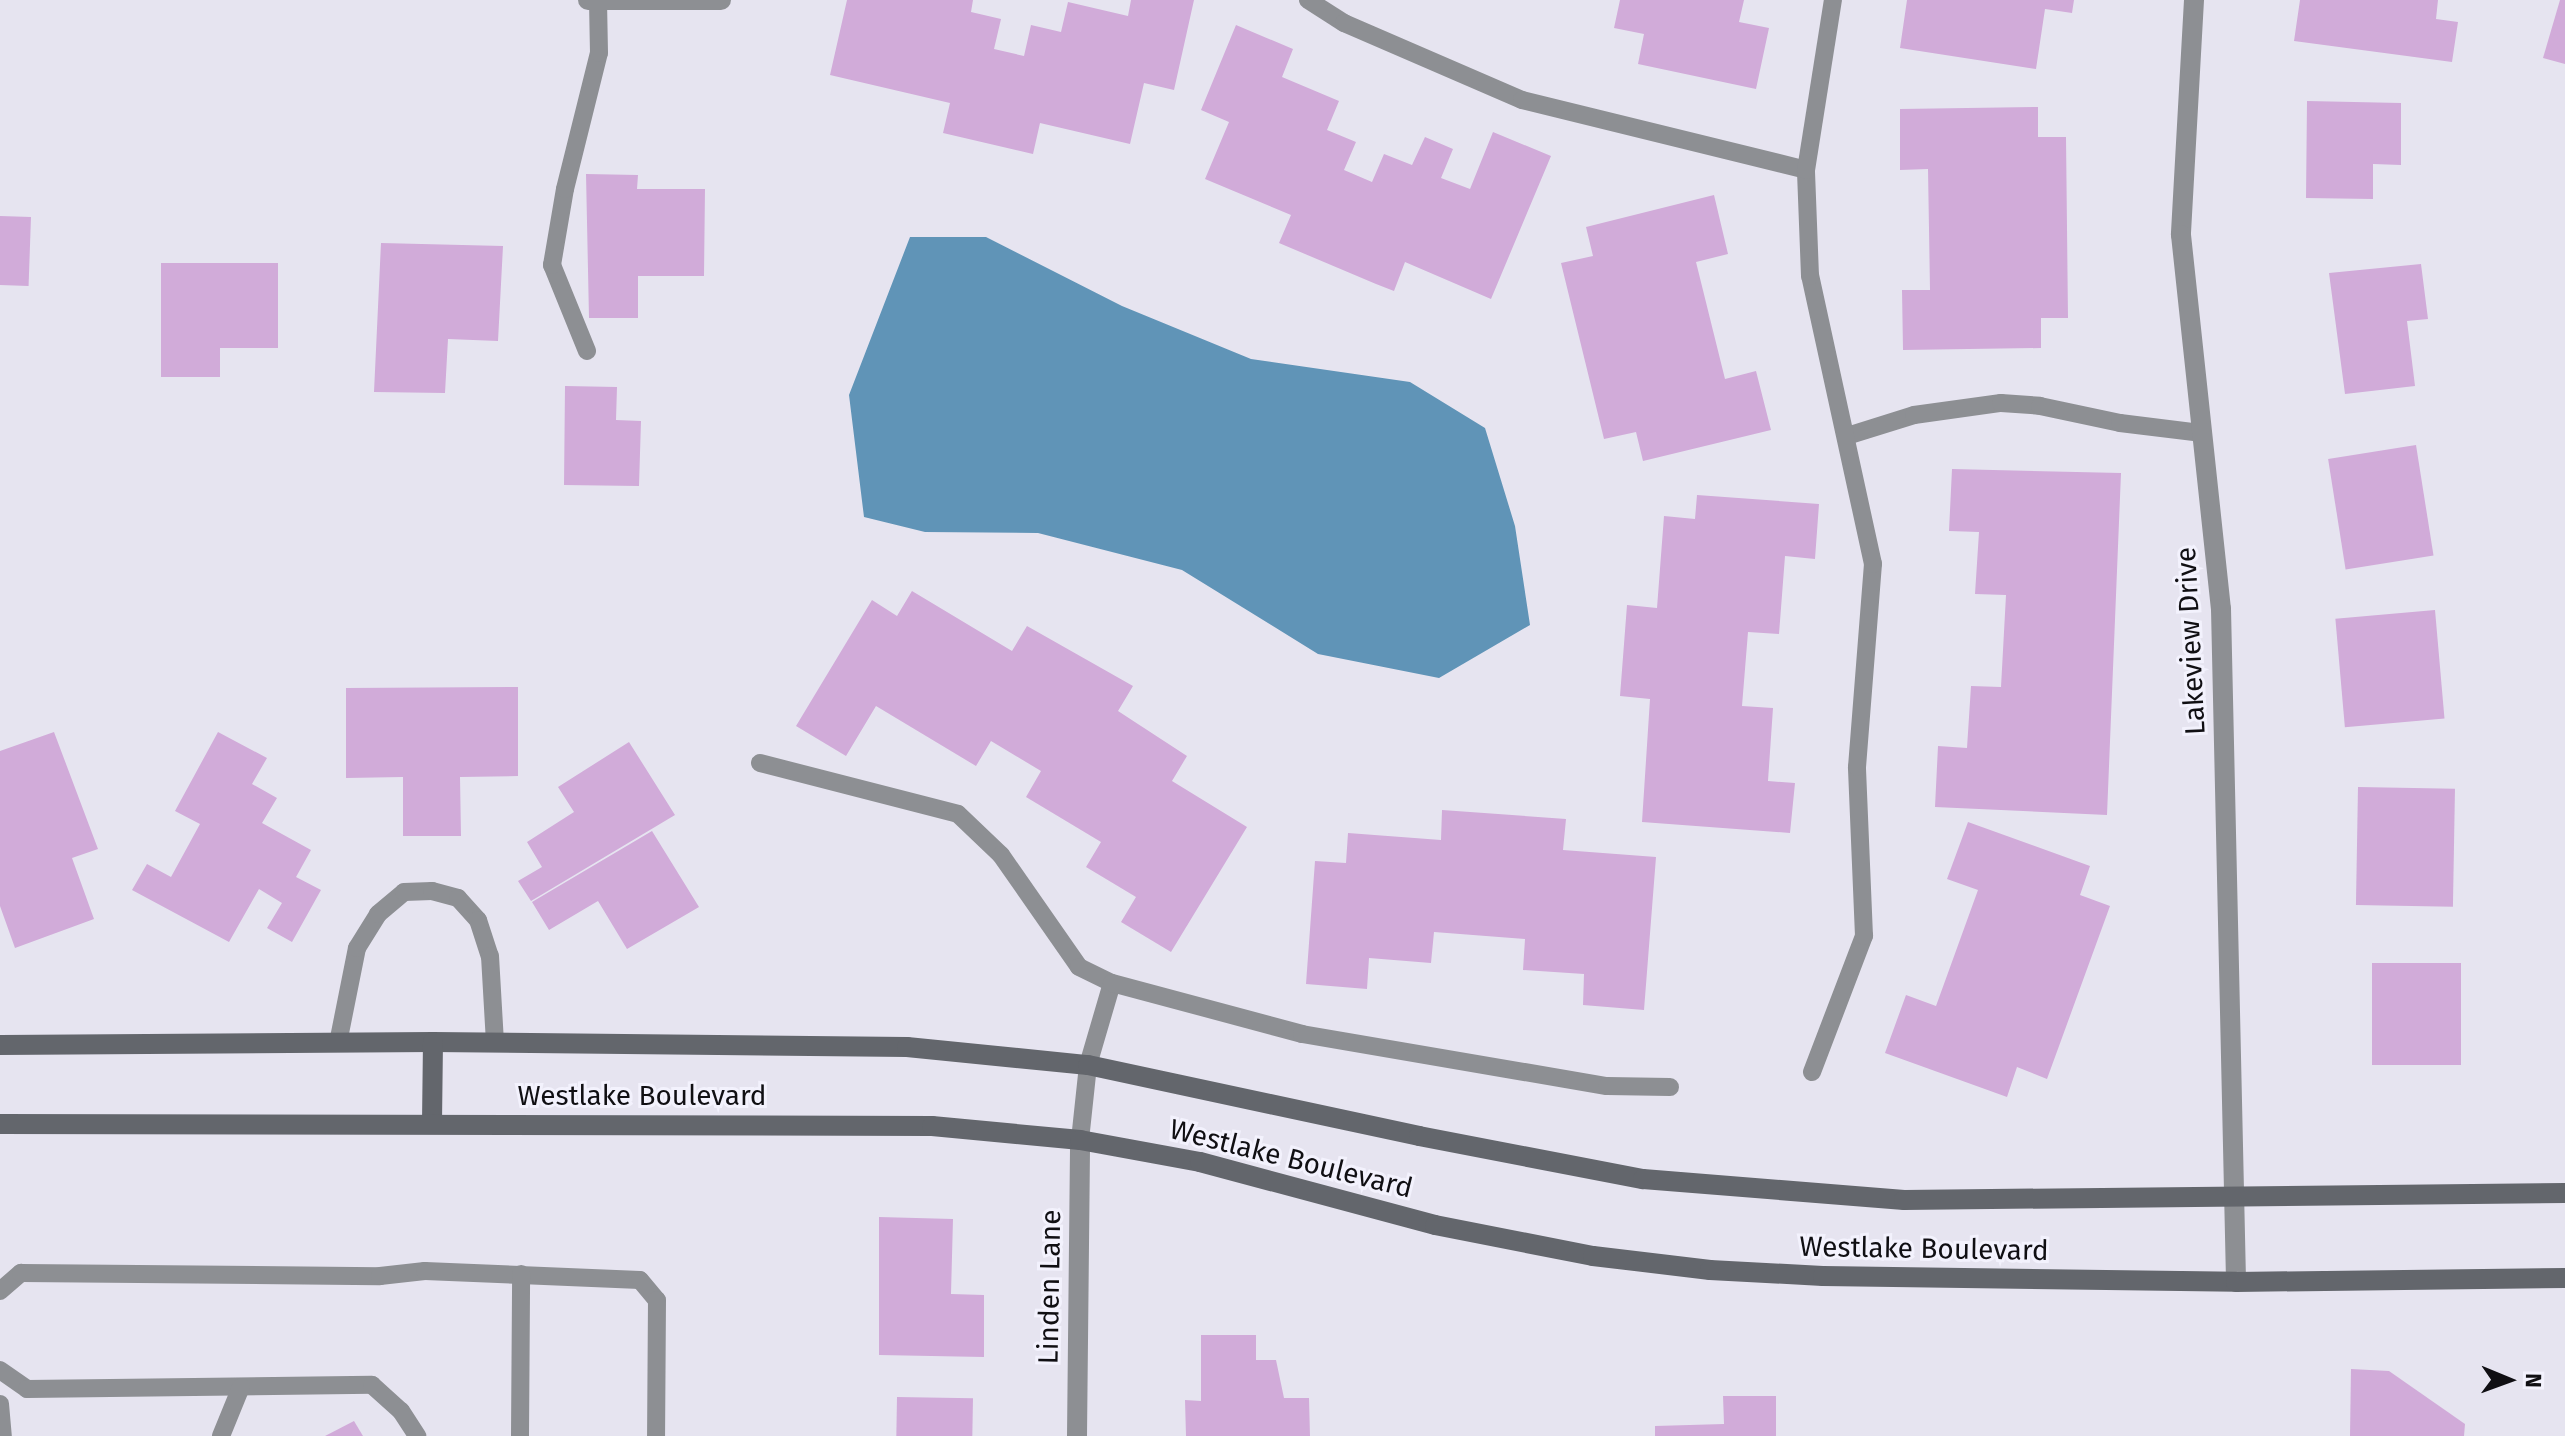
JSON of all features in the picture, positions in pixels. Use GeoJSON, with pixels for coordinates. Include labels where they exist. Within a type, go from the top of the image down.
{"type":"FeatureCollection","features":[{"type":"Feature","properties":{"kind":"street"},"geometry":{"type":"LineString","coordinates":[[588,0],[721,0]]}},
{"type":"Feature","properties":{"kind":"street","name":"Lakeview Drive"},"geometry":{"type":"LineString","coordinates":[[2194,0],[2181,235],[2221,609],[2236,1282]]}},
{"type":"Feature","properties":{"kind":"street"},"geometry":{"type":"LineString","coordinates":[[432,1123],[433,1042]]}},
{"type":"Feature","properties":{"kind":"street","name":"Westlake Boulevard"},"geometry":{"type":"LineString","coordinates":[[0,1045],[433,1042],[907,1047],[1088,1065],[1419,1136],[1643,1179],[1904,1200],[2236,1199],[2565,1193]]}},
{"type":"Feature","properties":{"kind":"street","name":"Westlake Boulevard"},"geometry":{"type":"LineString","coordinates":[[0,1124],[932,1126],[1080,1140],[1200,1162],[1435,1225],[1593,1256],[1710,1270],[1823,1276],[2236,1282],[2565,1278]]}},
{"type":"Feature","properties":{"kind":"street","name":"Linden Lane"},"geometry":{"type":"LineString","coordinates":[[1077,1436],[1080,1140]]}},
{"type":"Feature","properties":{"kind":"lane"},"geometry":{"type":"LineString","coordinates":[[587,351],[552,265],[565,189],[599,53],[598,0]]}},
{"type":"Feature","properties":{"kind":"lane"},"geometry":{"type":"LineString","coordinates":[[1308,0],[1344,23],[1522,100],[1806,170]]}},
{"type":"Feature","properties":{"kind":"lane"},"geometry":{"type":"LineString","coordinates":[[1812,1072],[1864,936],[1857,767],[1873,564],[1810,276],[1806,170],[1833,0]]}},
{"type":"Feature","properties":{"kind":"lane"},"geometry":{"type":"LineString","coordinates":[[1847,436],[1914,415],[2001,403],[2040,406],[2120,423],[2202,433]]}},
{"type":"Feature","properties":{"kind":"lane"},"geometry":{"type":"LineString","coordinates":[[760,763],[958,814],[1001,855],[1079,967],[1112,983],[1302,1034],[1607,1086],[1670,1087]]}},
{"type":"Feature","properties":{"kind":"lane"},"geometry":{"type":"LineString","coordinates":[[338,1043],[357,948],[378,914],[404,892],[432,891],[458,898],[478,920],[490,956],[495,1043]]}},
{"type":"Feature","properties":{"kind":"lane"},"geometry":{"type":"LineString","coordinates":[[1080,1140],[1088,1065],[1112,983]]}},
{"type":"Feature","properties":{"kind":"lane"},"geometry":{"type":"LineString","coordinates":[[0,1291],[21,1273],[380,1276],[425,1271],[640,1280],[657,1300],[656,1436]]}},
{"type":"Feature","properties":{"kind":"lane"},"geometry":{"type":"LineString","coordinates":[[520,1436],[521,1274]]}},
{"type":"Feature","properties":{"kind":"lane"},"geometry":{"type":"LineString","coordinates":[[0,1370],[27,1389],[372,1385],[401,1411],[417,1436]]}},
{"type":"Feature","properties":{"kind":"lane"},"geometry":{"type":"LineString","coordinates":[[221,1436],[241,1387]]}},
{"type":"Feature","properties":{"kind":"lane"},"geometry":{"type":"LineString","coordinates":[[0,1404],[3,1436]]}},
{"type":"Feature","properties":{"kind":"water"},"geometry":{"type":"Polygon","coordinates":[[[910,237],[986,237],[1122,306],[1251,359],[1410,382],[1485,428],[1515,526],[1530,625],[1439,678],[1318,654],[1182,570],[1038,533],[925,532],[864,517],[849,395],[910,237]]]}},
{"type":"Feature","properties":{"kind":"building"},"geometry":{"type":"Polygon","coordinates":[[[847,0],[973,0],[971,12],[1001,19],[994,49],[1024,56],[1031,25],[1061,32],[1068,2],[1128,16],[1131,0],[1194,0],[1174,90],[1144,83],[1130,144],[1040,123],[1033,154],[943,133],[950,103],[830,75],[847,0]]]}},
{"type":"Feature","properties":{"kind":"building"},"geometry":{"type":"Polygon","coordinates":[[[1620,0],[1744,0],[1739,22],[1769,28],[1756,89],[1638,64],[1644,34],[1614,28],[1620,0]]]}},
{"type":"Feature","properties":{"kind":"building"},"geometry":{"type":"Polygon","coordinates":[[[1907,0],[2074,0],[2072,13],[2045,9],[2036,69],[1900,48],[1907,0]]]}},
{"type":"Feature","properties":{"kind":"building"},"geometry":{"type":"Polygon","coordinates":[[[2300,0],[2438,0],[2436,19],[2458,22],[2452,62],[2294,41],[2300,0]]]}},
{"type":"Feature","properties":{"kind":"building"},"geometry":{"type":"Polygon","coordinates":[[[2560,0],[2565,0],[2565,64],[2543,58],[2560,0]]]}},
{"type":"Feature","properties":{"kind":"building"},"geometry":{"type":"Polygon","coordinates":[[[1236,25],[1293,49],[1282,77],[1339,101],[1327,130],[1356,142],[1344,170],[1372,182],[1384,154],[1412,165],[1425,137],[1453,149],[1441,178],[1470,189],[1493,132],[1551,156],[1491,299],[1405,262],[1394,291],[1376,284],[1279,243],[1291,215],[1205,179],[1229,122],[1201,110],[1236,25]]]}},
{"type":"Feature","properties":{"kind":"building"},"geometry":{"type":"Polygon","coordinates":[[[2307,101],[2401,103],[2401,165],[2373,164],[2373,199],[2306,198],[2307,101]]]}},
{"type":"Feature","properties":{"kind":"building"},"geometry":{"type":"Polygon","coordinates":[[[2038,107],[2038,137],[2066,137],[2068,318],[2041,318],[2041,348],[1903,350],[1902,290],[1930,290],[1928,169],[1900,170],[1900,109],[2038,107]]]}},
{"type":"Feature","properties":{"kind":"building"},"geometry":{"type":"Polygon","coordinates":[[[586,174],[638,175],[637,189],[705,189],[704,276],[638,276],[638,318],[589,318],[586,174]]]}},
{"type":"Feature","properties":{"kind":"building"},"geometry":{"type":"Polygon","coordinates":[[[1714,195],[1728,254],[1696,262],[1725,379],[1756,371],[1771,430],[1643,461],[1636,432],[1604,439],[1561,263],[1593,256],[1586,227],[1714,195]]]}},
{"type":"Feature","properties":{"kind":"building"},"geometry":{"type":"Polygon","coordinates":[[[0,216],[31,217],[29,286],[0,285],[0,216]]]}},
{"type":"Feature","properties":{"kind":"building"},"geometry":{"type":"Polygon","coordinates":[[[381,243],[503,246],[498,341],[448,339],[445,393],[374,392],[381,243]]]}},
{"type":"Feature","properties":{"kind":"building"},"geometry":{"type":"Polygon","coordinates":[[[161,263],[278,263],[278,348],[220,348],[220,377],[161,377],[161,263]]]}},
{"type":"Feature","properties":{"kind":"building"},"geometry":{"type":"Polygon","coordinates":[[[2421,264],[2428,319],[2407,321],[2415,386],[2345,394],[2329,273],[2421,264]]]}},
{"type":"Feature","properties":{"kind":"building"},"geometry":{"type":"Polygon","coordinates":[[[565,386],[617,387],[616,420],[641,421],[639,486],[564,485],[565,386]]]}},
{"type":"Feature","properties":{"kind":"building"},"geometry":{"type":"Polygon","coordinates":[[[2416,445],[2434,556],[2346,570],[2328,459],[2416,445]]]}},
{"type":"Feature","properties":{"kind":"building"},"geometry":{"type":"Polygon","coordinates":[[[1952,469],[2121,473],[2107,815],[1935,807],[1938,746],[1967,748],[1971,686],[2001,687],[2006,595],[1975,594],[1979,532],[1949,531],[1952,469]]]}},
{"type":"Feature","properties":{"kind":"building"},"geometry":{"type":"Polygon","coordinates":[[[1697,495],[1819,504],[1815,559],[1785,556],[1779,634],[1748,632],[1742,706],[1773,708],[1768,781],[1795,783],[1790,833],[1642,822],[1650,699],[1620,696],[1627,605],[1657,608],[1664,516],[1695,519],[1697,495]]]}},
{"type":"Feature","properties":{"kind":"building"},"geometry":{"type":"Polygon","coordinates":[[[912,591],[1012,651],[1027,626],[1133,686],[1118,711],[1187,756],[1172,781],[1247,827],[1171,952],[1121,922],[1136,897],[1086,867],[1101,842],[1026,797],[1041,771],[991,741],[976,766],[876,706],[846,756],[796,726],[872,600],[897,616],[912,591]]]}},
{"type":"Feature","properties":{"kind":"building"},"geometry":{"type":"Polygon","coordinates":[[[2435,610],[2444,719],[2345,727],[2335,619],[2435,610]]]}},
{"type":"Feature","properties":{"kind":"building"},"geometry":{"type":"Polygon","coordinates":[[[518,687],[518,776],[460,777],[461,836],[403,836],[403,777],[346,778],[346,688],[518,687]]]}},
{"type":"Feature","properties":{"kind":"building"},"geometry":{"type":"Polygon","coordinates":[[[54,732],[98,849],[72,858],[94,919],[15,948],[0,906],[0,751],[54,732]]]}},
{"type":"Feature","properties":{"kind":"building"},"geometry":{"type":"Polygon","coordinates":[[[218,732],[267,758],[252,784],[277,798],[262,823],[311,850],[296,877],[321,890],[292,942],[267,928],[282,903],[259,889],[229,942],[132,890],[147,864],[171,877],[200,824],[175,811],[218,732]]]}},
{"type":"Feature","properties":{"kind":"building"},"geometry":{"type":"Polygon","coordinates":[[[629,742],[675,815],[531,901],[518,881],[542,867],[527,842],[574,812],[558,787],[629,742]]]}},
{"type":"Feature","properties":{"kind":"building"},"geometry":{"type":"Polygon","coordinates":[[[2358,787],[2455,789],[2453,907],[2356,905],[2358,787]]]}},
{"type":"Feature","properties":{"kind":"building"},"geometry":{"type":"Polygon","coordinates":[[[1442,810],[1566,819],[1563,850],[1656,857],[1644,1010],[1583,1005],[1584,974],[1523,970],[1525,939],[1434,932],[1431,963],[1369,958],[1367,989],[1306,984],[1315,861],[1346,863],[1348,833],[1441,840],[1442,810]]]}},
{"type":"Feature","properties":{"kind":"building"},"geometry":{"type":"Polygon","coordinates":[[[1968,822],[2090,866],[2080,895],[2110,906],[2047,1079],[2017,1067],[2007,1097],[1885,1053],[1906,995],[1936,1006],[1978,890],[1947,879],[1968,822]]]}},
{"type":"Feature","properties":{"kind":"building"},"geometry":{"type":"Polygon","coordinates":[[[652,831],[699,907],[627,949],[598,901],[549,930],[532,902],[652,831]]]}},
{"type":"Feature","properties":{"kind":"building"},"geometry":{"type":"Polygon","coordinates":[[[2372,963],[2461,963],[2461,1065],[2372,1065],[2372,963]]]}},
{"type":"Feature","properties":{"kind":"building"},"geometry":{"type":"Polygon","coordinates":[[[879,1217],[953,1219],[951,1294],[984,1295],[984,1357],[879,1355],[879,1217]]]}},
{"type":"Feature","properties":{"kind":"building"},"geometry":{"type":"Polygon","coordinates":[[[1201,1335],[1256,1335],[1256,1360],[1276,1360],[1284,1398],[1309,1398],[1310,1436],[1186,1436],[1185,1400],[1201,1401],[1201,1335]]]}},
{"type":"Feature","properties":{"kind":"building"},"geometry":{"type":"Polygon","coordinates":[[[2351,1369],[2389,1371],[2465,1424],[2464,1436],[2350,1436],[2351,1369]]]}},
{"type":"Feature","properties":{"kind":"building"},"geometry":{"type":"Polygon","coordinates":[[[1723,1396],[1776,1396],[1776,1436],[1655,1436],[1655,1426],[1724,1424],[1723,1396]]]}},
{"type":"Feature","properties":{"kind":"building"},"geometry":{"type":"Polygon","coordinates":[[[897,1397],[973,1398],[972,1436],[896,1436],[897,1397]]]}},
{"type":"Feature","properties":{"kind":"building"},"geometry":{"type":"Polygon","coordinates":[[[354,1421],[363,1436],[325,1436],[354,1421]]]}}]}
